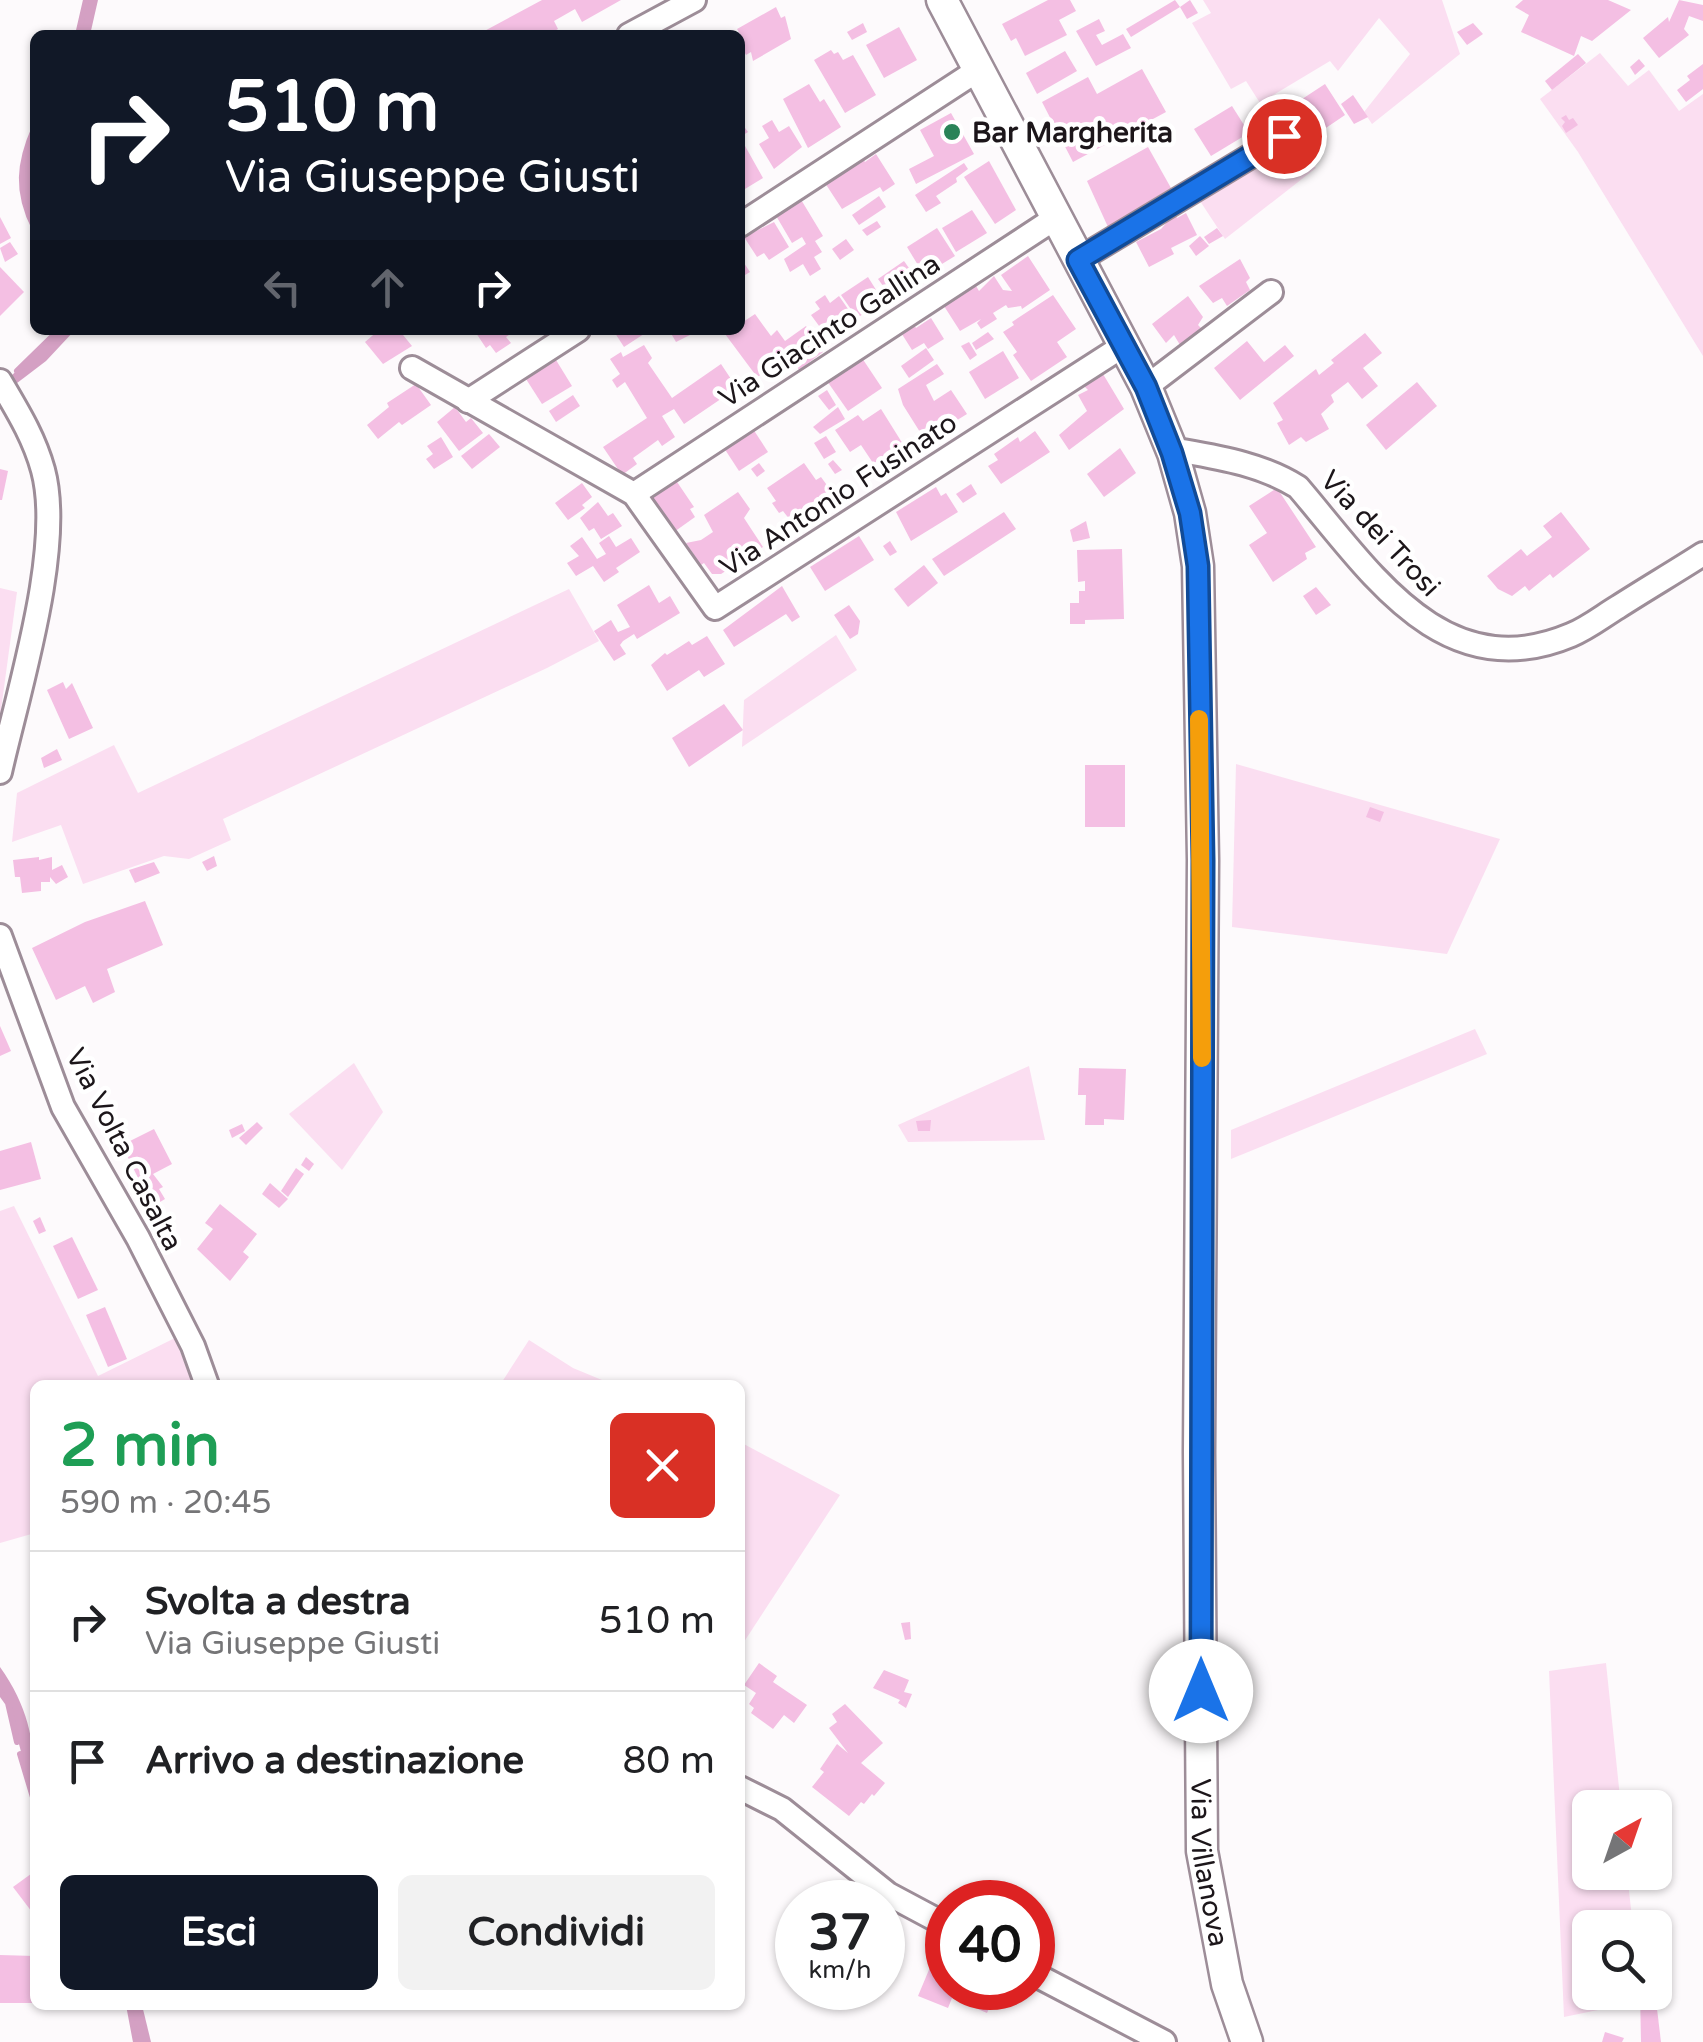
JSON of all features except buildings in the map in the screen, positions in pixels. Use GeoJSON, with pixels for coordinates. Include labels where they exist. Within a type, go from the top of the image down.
{"type":"FeatureCollection","features":[{"type":"Feature","properties":{"kind":"street"},"geometry":{"type":"LineString","coordinates":[[639,30],[694,0]]}},
{"type":"Feature","properties":{"kind":"street","name":"Via Villanova"},"geometry":{"type":"LineString","coordinates":[[942,0],[1146,387],[1171,449],[1190,513],[1198,566],[1203,860],[1202,1851],[1227,1984],[1247,2042]]}},
{"type":"Feature","properties":{"kind":"street"},"geometry":{"type":"LineString","coordinates":[[745,221],[978,70]]}},
{"type":"Feature","properties":{"kind":"street"},"geometry":{"type":"LineString","coordinates":[[1078,260],[1284,136]]}},
{"type":"Feature","properties":{"kind":"street","name":"Via Giacinto Gallina"},"geometry":{"type":"LineString","coordinates":[[634,494],[1057,216]]}},
{"type":"Feature","properties":{"kind":"street"},"geometry":{"type":"LineString","coordinates":[[1146,387],[1271,292]]}},
{"type":"Feature","properties":{"kind":"street"},"geometry":{"type":"LineString","coordinates":[[468,401],[570,335]]}},
{"type":"Feature","properties":{"kind":"street","name":"Via Antonio Fusinato"},"geometry":{"type":"LineString","coordinates":[[412,368],[634,494],[715,608],[1124,346]]}},
{"type":"Feature","properties":{"kind":"street"},"geometry":{"type":"LineString","coordinates":[[0,772],[41,589],[50,517],[44,473],[29,428],[3,386]]}},
{"type":"Feature","properties":{"kind":"street","name":"Via dei Trosi"},"geometry":{"type":"LineString","coordinates":[[1171,449],[1235,460],[1280,475],[1298,487],[1404,607],[1454,640],[1483,647],[1538,646],[1574,634],[1703,554]]}},
{"type":"Feature","properties":{"kind":"street","name":"Via Volta Casalta"},"geometry":{"type":"LineString","coordinates":[[0,936],[63,1107],[138,1238],[193,1346],[205,1380]]}},
{"type":"Feature","properties":{"kind":"street"},"geometry":{"type":"LineString","coordinates":[[745,1790],[782,1809],[888,1894],[925,1914]]}},
{"type":"Feature","properties":{"kind":"street"},"geometry":{"type":"LineString","coordinates":[[1055,1985],[1164,2042]]}},
{"type":"Feature","properties":{"kind":"shaded area"},"geometry":{"type":"Polygon","coordinates":[[[86,0],[98,0],[91,30],[79,30],[86,0]]]}},
{"type":"Feature","properties":{"kind":"shaded area"},"geometry":{"type":"Polygon","coordinates":[[[1203,0],[1442,0],[1460,54],[1372,124],[1364,112],[1410,54],[1379,18],[1338,71],[1330,61],[1260,103],[1246,81],[1231,89],[1192,23],[1211,13],[1203,0]]]}},
{"type":"Feature","properties":{"kind":"shaded area"},"geometry":{"type":"Polygon","coordinates":[[[1600,53],[1628,86],[1649,70],[1679,111],[1703,94],[1703,356],[1578,152],[1540,99],[1600,53]]]}},
{"type":"Feature","properties":{"kind":"shaded area"},"geometry":{"type":"Polygon","coordinates":[[[30,141],[30,217],[22,190],[30,141]]]}},
{"type":"Feature","properties":{"kind":"shaded area"},"geometry":{"type":"Polygon","coordinates":[[[1296,141],[1316,168],[1225,239],[1200,201],[1296,141]]]}},
{"type":"Feature","properties":{"kind":"shaded area"},"geometry":{"type":"Polygon","coordinates":[[[54,335],[70,335],[46,361],[0,396],[9,378],[54,335]]]}},
{"type":"Feature","properties":{"kind":"shaded area"},"geometry":{"type":"Polygon","coordinates":[[[0,588],[17,592],[0,717],[0,588]]]}},
{"type":"Feature","properties":{"kind":"shaded area"},"geometry":{"type":"Polygon","coordinates":[[[569,589],[599,641],[223,819],[231,840],[189,859],[164,856],[83,884],[61,825],[12,842],[17,793],[114,745],[138,793],[569,589]]]}},
{"type":"Feature","properties":{"kind":"shaded area"},"geometry":{"type":"Polygon","coordinates":[[[836,635],[857,670],[742,747],[744,700],[836,635]]]}},
{"type":"Feature","properties":{"kind":"shaded area"},"geometry":{"type":"Polygon","coordinates":[[[1236,764],[1500,839],[1447,954],[1232,927],[1236,764]]]}},
{"type":"Feature","properties":{"kind":"shaded area"},"geometry":{"type":"Polygon","coordinates":[[[1475,1029],[1487,1054],[1231,1159],[1231,1130],[1475,1029]]]}},
{"type":"Feature","properties":{"kind":"shaded area"},"geometry":{"type":"Polygon","coordinates":[[[354,1063],[383,1112],[342,1170],[289,1114],[354,1063]]]}},
{"type":"Feature","properties":{"kind":"shaded area"},"geometry":{"type":"Polygon","coordinates":[[[1029,1066],[1045,1140],[908,1142],[898,1125],[1029,1066]]]}},
{"type":"Feature","properties":{"kind":"shaded area"},"geometry":{"type":"Polygon","coordinates":[[[14,1206],[98,1376],[175,1338],[191,1380],[30,1380],[30,1534],[0,1543],[0,1211],[14,1206]]]}},
{"type":"Feature","properties":{"kind":"shaded area"},"geometry":{"type":"Polygon","coordinates":[[[529,1340],[573,1368],[602,1380],[503,1380],[529,1340]]]}},
{"type":"Feature","properties":{"kind":"shaded area"},"geometry":{"type":"Polygon","coordinates":[[[745,1445],[840,1495],[745,1640],[745,1445]]]}},
{"type":"Feature","properties":{"kind":"shaded area"},"geometry":{"type":"Polygon","coordinates":[[[1606,1663],[1619,1790],[1572,1790],[1572,1890],[1629,1890],[1631,1910],[1572,1910],[1572,2010],[1598,2010],[1564,2017],[1549,1671],[1606,1663]]]}},
{"type":"Feature","properties":{"kind":"shaded area"},"geometry":{"type":"Polygon","coordinates":[[[0,1667],[26,1716],[30,1733],[30,1785],[8,1703],[0,1692],[0,1667]]]}},
{"type":"Feature","properties":{"kind":"shaded area"},"geometry":{"type":"Polygon","coordinates":[[[130,2010],[143,2010],[151,2042],[136,2042],[130,2010]]]}},
{"type":"Feature","properties":{"kind":"waterway"},"geometry":{"type":"LineString","coordinates":[[79,30],[86,0]]}},
{"type":"Feature","properties":{"kind":"waterway"},"geometry":{"type":"LineString","coordinates":[[30,141],[22,178],[30,217]]}},
{"type":"Feature","properties":{"kind":"waterway"},"geometry":{"type":"LineString","coordinates":[[17,371],[54,335]]}},
{"type":"Feature","properties":{"kind":"waterway"},"geometry":{"type":"LineString","coordinates":[[0,1692],[8,1703],[17,1742]]}},
{"type":"Feature","properties":{"kind":"waterway"},"geometry":{"type":"LineString","coordinates":[[20,1754],[30,1787]]}},
{"type":"Feature","properties":{"kind":"waterway"},"geometry":{"type":"LineString","coordinates":[[130,2010],[136,2042]]}},
{"type":"Feature","properties":{"kind":"slow traffic"},"geometry":{"type":"LineString","coordinates":[[1199,719],[1202,1058]]}},
{"type":"Feature","properties":{"kind":"place","name":"Bar Margherita"},"geometry":{"type":"Point","coordinates":[952,132]}},
{"type":"Feature","properties":{"kind":"route"},"geometry":{"type":"LineString","coordinates":[[1201,1691],[1203,860],[1198,566],[1190,513],[1172,453],[1146,387],[1078,260],[1284,136]]}}]}
